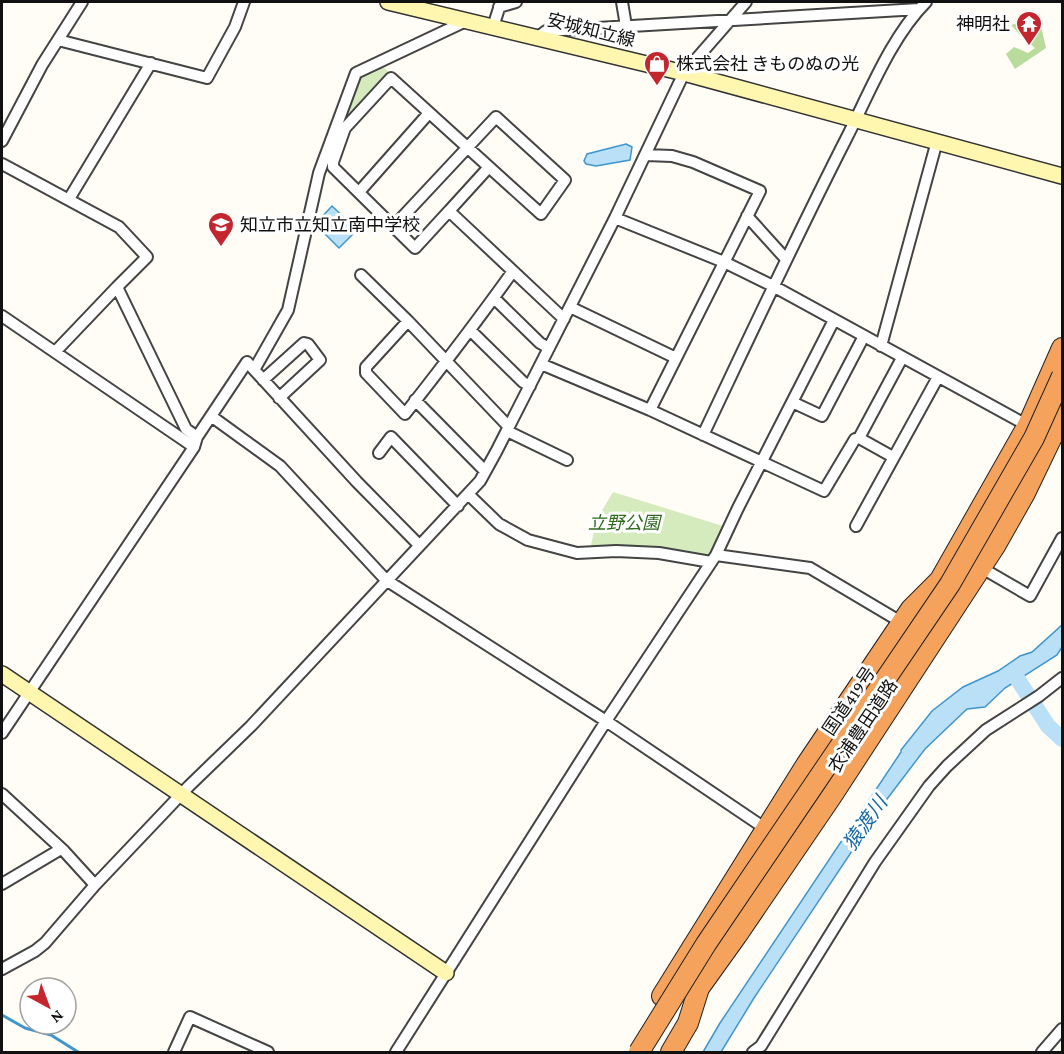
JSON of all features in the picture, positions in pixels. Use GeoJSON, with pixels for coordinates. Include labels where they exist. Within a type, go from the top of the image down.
{"type":"FeatureCollection","features":[{"type":"Feature","properties":{"kind":"highway","name":"国道419号"},"geometry":{"type":"LineString","coordinates":[[628,1053],[806,765],[902,629],[911,609],[940,580],[1028,425],[1062,348]]}},
{"type":"Feature","properties":{"kind":"highway","name":"衣浦豊田道路"},"geometry":{"type":"LineString","coordinates":[[639,1053],[706,944],[950,584],[1034,438],[1062,376]]}},
{"type":"Feature","properties":{"kind":"highway","name":"衣浦豊田道路"},"geometry":{"type":"LineString","coordinates":[[653,1053],[720,938],[955,591],[1002,511],[1062,393]]}},
{"type":"Feature","properties":{"kind":"highway","name":"国道419号"},"geometry":{"type":"LineString","coordinates":[[671,1053],[688,1023],[699,988],[817,817],[995,546],[1057,444],[1062,416]]}},
{"type":"Feature","properties":{"kind":"highway","name":"衣浦豊田道路"},"geometry":{"type":"LineString","coordinates":[[706,944],[735,888],[902,629]]}},
{"type":"Feature","properties":{"kind":"highway"},"geometry":{"type":"LineString","coordinates":[[663,1053],[699,988]]}},
{"type":"Feature","properties":{"kind":"main road","name":"安城知立線"},"geometry":{"type":"LineString","coordinates":[[388,2],[684,73],[1062,176]]}},
{"type":"Feature","properties":{"kind":"main road"},"geometry":{"type":"LineString","coordinates":[[2,674],[446,974]]}},
{"type":"Feature","properties":{"kind":"street"},"geometry":{"type":"LineString","coordinates":[[2,141],[42,65],[82,2]]}},
{"type":"Feature","properties":{"kind":"street"},"geometry":{"type":"LineString","coordinates":[[58,40],[207,78],[235,27],[244,2]]}},
{"type":"Feature","properties":{"kind":"street"},"geometry":{"type":"LineString","coordinates":[[493,27],[500,4],[516,2]]}},
{"type":"Feature","properties":{"kind":"street"},"geometry":{"type":"LineString","coordinates":[[622,2],[626,26]]}},
{"type":"Feature","properties":{"kind":"street"},"geometry":{"type":"LineString","coordinates":[[2,969],[45,943],[95,885],[251,726],[386,579],[468,494],[485,471],[508,429],[615,218],[684,73],[746,2]]}},
{"type":"Feature","properties":{"kind":"street"},"geometry":{"type":"LineString","coordinates":[[538,37],[546,31],[923,5]]}},
{"type":"Feature","properties":{"kind":"street"},"geometry":{"type":"LineString","coordinates":[[703,435],[785,258],[890,52],[923,5]]}},
{"type":"Feature","properties":{"kind":"street"},"geometry":{"type":"LineString","coordinates":[[254,370],[288,310],[319,173],[356,73],[466,21]]}},
{"type":"Feature","properties":{"kind":"street"},"geometry":{"type":"LineString","coordinates":[[69,199],[151,63]]}},
{"type":"Feature","properties":{"kind":"street"},"geometry":{"type":"LineString","coordinates":[[394,226],[466,147],[496,117],[565,180],[541,214],[489,167],[466,147],[391,78],[345,128],[333,167],[415,248],[489,167]]}},
{"type":"Feature","properties":{"kind":"street"},"geometry":{"type":"LineString","coordinates":[[359,192],[429,112]]}},
{"type":"Feature","properties":{"kind":"street"},"geometry":{"type":"LineString","coordinates":[[881,346],[937,141]]}},
{"type":"Feature","properties":{"kind":"street"},"geometry":{"type":"LineString","coordinates":[[646,155],[672,156],[693,162],[760,191],[650,410]]}},
{"type":"Feature","properties":{"kind":"street"},"geometry":{"type":"LineString","coordinates":[[2,164],[119,227],[147,258],[55,352]]}},
{"type":"Feature","properties":{"kind":"street"},"geometry":{"type":"LineString","coordinates":[[449,211],[564,319]]}},
{"type":"Feature","properties":{"kind":"street"},"geometry":{"type":"LineString","coordinates":[[747,216],[785,258]]}},
{"type":"Feature","properties":{"kind":"street"},"geometry":{"type":"LineString","coordinates":[[615,218],[724,262],[773,286],[1028,425],[1057,444]]}},
{"type":"Feature","properties":{"kind":"street"},"geometry":{"type":"LineString","coordinates":[[408,321],[366,367],[366,373],[405,414],[513,271]]}},
{"type":"Feature","properties":{"kind":"street"},"geometry":{"type":"LineString","coordinates":[[361,275],[408,321],[508,429],[567,459]]}},
{"type":"Feature","properties":{"kind":"street"},"geometry":{"type":"LineString","coordinates":[[117,287],[186,429],[196,442]]}},
{"type":"Feature","properties":{"kind":"street"},"geometry":{"type":"LineString","coordinates":[[494,298],[540,343],[549,348]]}},
{"type":"Feature","properties":{"kind":"street"},"geometry":{"type":"LineString","coordinates":[[570,307],[676,358]]}},
{"type":"Feature","properties":{"kind":"street"},"geometry":{"type":"LineString","coordinates":[[2,316],[196,442]]}},
{"type":"Feature","properties":{"kind":"street"},"geometry":{"type":"LineString","coordinates":[[396,1053],[606,721],[714,558],[834,320]]}},
{"type":"Feature","properties":{"kind":"street"},"geometry":{"type":"LineString","coordinates":[[470,330],[523,382],[530,386]]}},
{"type":"Feature","properties":{"kind":"street"},"geometry":{"type":"LineString","coordinates":[[792,402],[822,416],[864,336]]}},
{"type":"Feature","properties":{"kind":"street"},"geometry":{"type":"LineString","coordinates":[[263,380],[304,343],[308,344],[320,360],[279,398]]}},
{"type":"Feature","properties":{"kind":"street"},"geometry":{"type":"LineString","coordinates":[[541,364],[650,410],[824,491],[855,438],[859,438],[903,358]]}},
{"type":"Feature","properties":{"kind":"street"},"geometry":{"type":"LineString","coordinates":[[2,733],[247,362],[357,482],[419,545]]}},
{"type":"Feature","properties":{"kind":"street"},"geometry":{"type":"LineString","coordinates":[[856,526],[938,377]]}},
{"type":"Feature","properties":{"kind":"street"},"geometry":{"type":"LineString","coordinates":[[415,400],[485,471]]}},
{"type":"Feature","properties":{"kind":"street"},"geometry":{"type":"LineString","coordinates":[[211,416],[280,465],[386,579],[606,721],[766,829]]}},
{"type":"Feature","properties":{"kind":"street"},"geometry":{"type":"LineString","coordinates":[[379,453],[391,437],[458,506]]}},
{"type":"Feature","properties":{"kind":"street"},"geometry":{"type":"LineString","coordinates":[[859,438],[893,458]]}},
{"type":"Feature","properties":{"kind":"street"},"geometry":{"type":"LineString","coordinates":[[468,494],[499,524],[528,540],[577,553],[616,551],[659,553],[810,568],[902,629]]}},
{"type":"Feature","properties":{"kind":"street"},"geometry":{"type":"LineString","coordinates":[[987,572],[1030,596],[1062,538]]}},
{"type":"Feature","properties":{"kind":"street"},"geometry":{"type":"LineString","coordinates":[[753,1053],[761,1046],[882,853],[929,786],[986,730],[1039,696],[1062,678]]}},
{"type":"Feature","properties":{"kind":"street"},"geometry":{"type":"LineString","coordinates":[[2,794],[61,849],[95,885]]}},
{"type":"Feature","properties":{"kind":"street"},"geometry":{"type":"LineString","coordinates":[[2,884],[61,849]]}},
{"type":"Feature","properties":{"kind":"street"},"geometry":{"type":"LineString","coordinates":[[174,1053],[190,1017],[268,1053]]}},
{"type":"Feature","properties":{"kind":"street"},"geometry":{"type":"LineString","coordinates":[[1042,1053],[1062,1029]]}},
{"type":"Feature","properties":{"kind":"green space"},"geometry":{"type":"Polygon","coordinates":[[[1022,22],[1041,26],[1046,48],[1015,69],[1006,54],[1014,47],[1028,53],[1035,48],[1011,25],[1022,22]]]}},
{"type":"Feature","properties":{"kind":"green space"},"geometry":{"type":"Polygon","coordinates":[[[381,65],[391,74],[344,124],[362,76],[381,65]]]}},
{"type":"Feature","properties":{"kind":"green space","name":"立野公園"},"geometry":{"type":"Polygon","coordinates":[[[613,492],[726,527],[710,559],[595,549],[591,545],[597,519],[613,492]]]}},
{"type":"Feature","properties":{"kind":"water"},"geometry":{"type":"Polygon","coordinates":[[[626,144],[632,147],[630,160],[596,166],[586,164],[584,161],[587,154],[626,144]]]}},
{"type":"Feature","properties":{"kind":"water"},"geometry":{"type":"Polygon","coordinates":[[[332,206],[357,230],[339,248],[315,224],[332,206]]]}},
{"type":"Feature","properties":{"kind":"water","name":"猿渡川"},"geometry":{"type":"Polygon","coordinates":[[[1062,625],[1062,647],[1057,655],[1005,688],[985,707],[967,709],[925,749],[884,803],[754,998],[721,1052],[703,1052],[901,750],[932,711],[963,687],[998,671],[1020,656],[1032,652],[1062,625]]]}},
{"type":"Feature","properties":{"kind":"waterway"},"geometry":{"type":"LineString","coordinates":[[1013,672],[1048,726],[1062,739]]}},
{"type":"Feature","properties":{"kind":"waterway"},"geometry":{"type":"LineString","coordinates":[[2,1015],[25,1028],[51,1035],[78,1052]]}},
{"type":"Feature","properties":{"kind":"place","name":"神明社"},"geometry":{"type":"Point","coordinates":[1029,47]}},
{"type":"Feature","properties":{"kind":"place","name":"株式会社 きものぬの光"},"geometry":{"type":"Point","coordinates":[657,87]}},
{"type":"Feature","properties":{"kind":"place","name":"知立市立知立南中学校"},"geometry":{"type":"Point","coordinates":[221,248]}}]}
